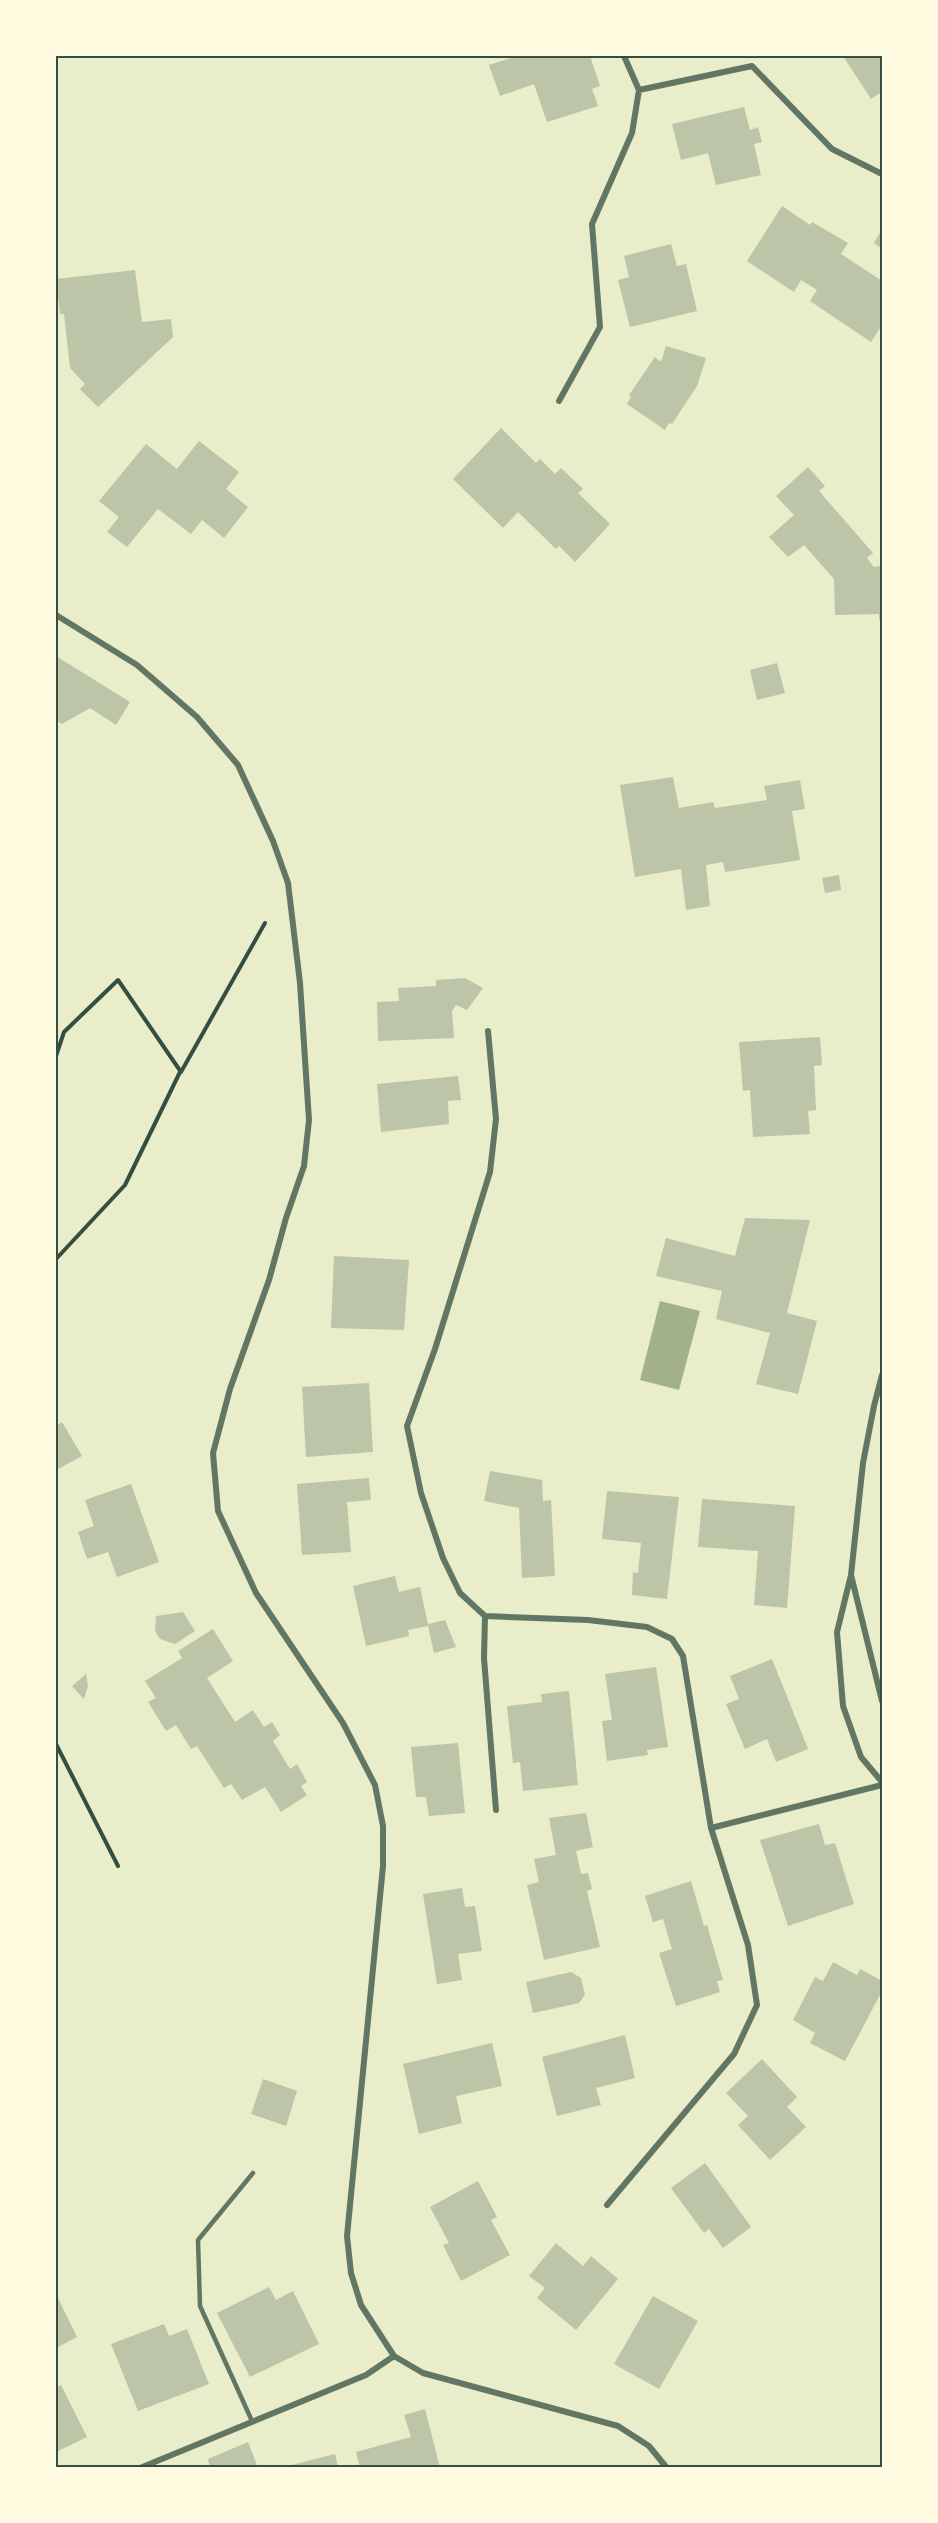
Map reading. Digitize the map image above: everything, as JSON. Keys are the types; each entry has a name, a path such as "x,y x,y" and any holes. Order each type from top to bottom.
{"street":[{"path":"559,401 600,327 592,224 632,133 639,90 624,56"},
{"path":"639,90 753,66 832,149 882,174"},
{"path":"56,615 137,665 197,717 238,765 273,841 288,883 300,983 309,1120 304,1166 286,1218 269,1280 230,1389 213,1453 218,1511 256,1593 343,1723 375,1785 383,1826 383,1866 347,2236 351,2273 362,2305 394,2356 423,2373 618,2426 649,2446 667,2468"},
{"path":"488,1030 496,1119 490,1172 435,1349 407,1426 421,1493 443,1558 460,1593 485,1616 588,1620 647,1627 672,1639 683,1656 689,1681 701,1774 711,1828 748,1945 757,2005 734,2054 607,2205"},
{"path":"711,1828 882,1780 861,1757 843,1706 837,1632 851,1575 863,1463 882,1375"},
{"path":"851,1575 882,1701"},
{"path":"485,1616 484,1658 496,1810"},
{"path":"140,2468 366,2375 394,2356"}],"lane":[{"path":"252,2421 200,2306 198,2240 253,2173"}],"path":[{"path":"56,1259 125,1185 180,1072 288,883"},
{"path":"56,1056 64,1032 118,980 180,1072"},
{"path":"56,1744 118,1866"}],"shaded area":[{"path":"660,1301 700,1311 679,1390 640,1380"}],"building":[{"path":"517,56 590,56 600,86 592,89 598,106 547,122 534,84 500,96 489,65"},
{"path":"843,56 882,56 882,92 871,99"},
{"path":"744,107 750,130 758,127 762,142 754,144 761,175 716,185 708,153 681,160 672,124"},
{"path":"782,206 810,225 812,222 848,243 841,254 882,281 882,325 871,342 810,301 817,290 801,280 794,292 747,261"},
{"path":"882,229 882,249 874,243"},
{"path":"671,244 677,266 686,264 697,311 630,327 618,280 629,277 624,256"},
{"path":"135,270 142,322 171,319 173,337 98,407 80,389 85,384 70,368 64,314 60,314 56,279"},
{"path":"666,346 706,358 697,386 672,424 669,423 665,430 627,404 631,397 629,395 655,357 661,362"},
{"path":"501,428 536,463 540,459 555,474 561,468 583,489 578,493 610,524 575,562 559,546 556,549 518,512 503,528 453,479"},
{"path":"199,441 239,472 226,489 248,507 224,538 202,520 191,534 158,509 127,547 107,532 119,517 99,501 146,444 177,469"},
{"path":"808,467 825,486 819,491 873,553 867,558 874,567 880,566 882,620 879,620 879,614 835,615 834,579 804,545 788,557 769,537 794,515 776,496"},
{"path":"56,656 130,702 116,725 90,708 62,724 56,720"},
{"path":"777,663 785,693 757,700 750,670"},
{"path":"673,777 679,808 713,802 715,808 767,800 764,786 800,780 805,809 792,811 800,860 725,872 723,862 706,865 710,906 686,910 681,869 635,877 620,785"},
{"path":"839,875 841,890 825,893 822,878"},
{"path":"465,978 483,988 467,1010 456,1005 452,1011 454,1038 378,1041 377,1002 399,1001 398,988 436,986 436,980"},
{"path":"820,1037 822,1065 814,1066 816,1110 808,1111 810,1134 753,1137 750,1090 743,1091 739,1042"},
{"path":"458,1076 461,1100 448,1101 449,1124 381,1132 377,1084"},
{"path":"745,1218 810,1220 787,1313 817,1321 798,1394 756,1384 770,1333 716,1319 722,1291 656,1276 666,1238 735,1256"},
{"path":"334,1256 409,1260 404,1330 331,1328"},
{"path":"369,1383 373,1452 306,1457 302,1387"},
{"path":"62,1422 82,1456 56,1470 56,1426"},
{"path":"490,1471 542,1480 543,1501 551,1500 555,1576 522,1578 519,1508 484,1501"},
{"path":"369,1478 371,1500 347,1502 351,1552 302,1555 297,1484"},
{"path":"131,1484 159,1562 117,1577 108,1552 87,1559 78,1532 94,1526 85,1500"},
{"path":"607,1491 679,1497 667,1599 632,1595 633,1572 638,1573 641,1543 602,1539"},
{"path":"702,1499 795,1506 787,1608 754,1605 758,1551 698,1547"},
{"path":"395,1576 399,1592 420,1587 428,1624 445,1620 456,1647 434,1653 428,1626 408,1630 409,1636 366,1646 353,1586"},
{"path":"183,1612 195,1631 175,1644 160,1639 155,1631 156,1616"},
{"path":"213,1629 233,1661 207,1678 235,1722 253,1710 264,1727 272,1722 280,1735 273,1741 290,1769 297,1764 307,1782 301,1786 307,1795 281,1812 265,1787 242,1800 231,1784 224,1788 197,1746 191,1749 176,1725 166,1731 148,1702 156,1698 145,1681 182,1658 178,1651"},
{"path":"772,1659 808,1749 776,1762 767,1739 745,1749 726,1704 739,1699 730,1676"},
{"path":"656,1667 668,1747 647,1750 648,1755 607,1761 602,1721 612,1720 605,1674"},
{"path":"86,1674 88,1686 84,1699 72,1686"},
{"path":"569,1691 578,1785 523,1791 520,1762 513,1763 507,1706 542,1702 541,1694"},
{"path":"458,1743 465,1813 429,1816 426,1797 416,1797 411,1747"},
{"path":"586,1813 593,1847 576,1851 581,1874 588,1873 592,1889 587,1891 600,1947 544,1960 527,1885 539,1882 534,1859 556,1855 549,1818"},
{"path":"819,1824 825,1845 835,1843 854,1904 788,1926 760,1840"},
{"path":"691,1881 723,1980 717,1981 720,1992 676,2006 659,1953 672,1949 663,1919 653,1922 645,1896"},
{"path":"462,1888 465,1907 475,1906 482,1951 458,1954 462,1980 437,1984 423,1894"},
{"path":"833,1962 857,1975 860,1969 882,1981 882,1991 845,2061 810,2043 815,2033 793,2020 815,1977 823,1981"},
{"path":"571,1972 581,1978 585,1995 579,2003 533,2013 526,1982"},
{"path":"625,2035 635,2078 596,2088 601,2105 557,2116 542,2057"},
{"path":"492,2043 502,2086 456,2096 462,2123 419,2134 403,2064"},
{"path":"762,2059 797,2097 787,2107 806,2127 770,2160 738,2125 748,2116 726,2093"},
{"path":"263,2079 297,2091 286,2126 251,2114"},
{"path":"705,2163 751,2227 723,2248 709,2229 704,2233 671,2188"},
{"path":"478,2181 497,2217 491,2220 510,2255 461,2281 443,2245 449,2243 430,2207"},
{"path":"556,2243 583,2266 591,2256 618,2279 576,2330 537,2298 545,2288 529,2276"},
{"path":"269,2287 276,2300 293,2291 319,2344 250,2377 217,2313"},
{"path":"56,2294 77,2337 56,2348"},
{"path":"653,2296 698,2321 659,2389 614,2364"},
{"path":"164,2324 169,2336 187,2329 209,2384 138,2411 111,2344"},
{"path":"61,2385 87,2437 56,2452 56,2388"},
{"path":"425,2409 440,2468 360,2468 356,2452 411,2437 404,2415"},
{"path":"248,2442 258,2468 210,2468 208,2459"},
{"path":"335,2454 338,2468 284,2468 284,2467"}]}
